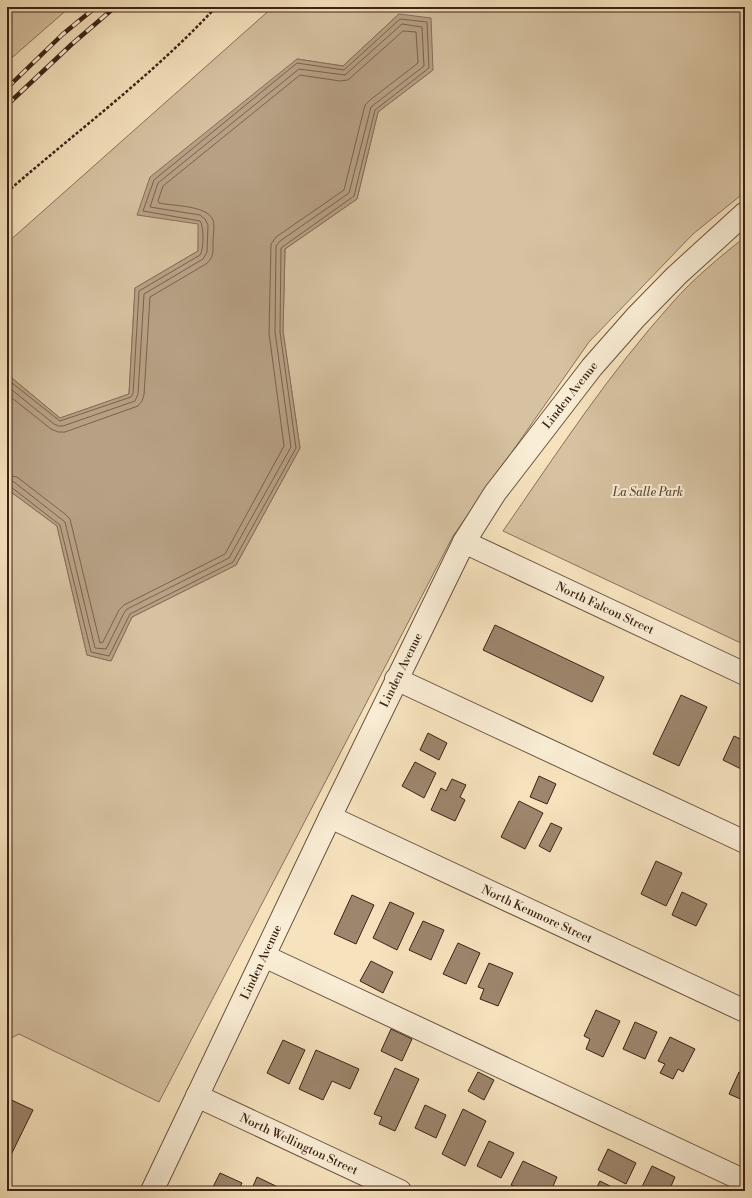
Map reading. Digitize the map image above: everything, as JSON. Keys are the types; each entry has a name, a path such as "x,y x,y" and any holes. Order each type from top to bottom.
{"street":[{"name":"Linden Avenue","path":"152,1191 330,817 464,542 496,493 592,367 636,317 676,276 745,212"},
{"name":"North Falcon Street","path":"464,542 745,674"},
{"path":"396,680 745,842"},
{"name":"North Kenmore Street","path":"330,817 745,1011"},
{"path":"264,956 745,1181"},
{"name":"North Wellington Street","path":"197,1096 400,1191"}],"path":[{"path":"7,192 133,85 196,28 216,7"}],"green space":[{"path":"7,7 70,7 7,62"},
{"path":"273,7 745,7 745,192 693,234 589,342 453,536 159,1102 19,1034 7,1040 7,489 57,526 87,655 111,661 132,617 236,565 300,448 283,331 285,249 357,199 378,112 433,70 399,14 343,66 297,59 199,224 198,251 135,288 129,394 60,418 7,374 7,243"},
{"name":"La Salle Park","path":"745,237 745,645 503,531 605,385 650,329 698,276"}],"water":[{"path":"399,14 431,18 433,70 378,112 357,199 285,249 283,331 300,448 236,565 132,617 111,661 87,655 57,526 7,489 7,374 60,418 129,394 135,288 198,251 198,224 137,215 150,177 297,59 343,66"}],"building":[{"path":"495,625 604,677 592,702 483,650"},
{"path":"681,695 707,707 679,766 653,754"},
{"path":"428,733 447,743 439,760 420,750"},
{"path":"734,736 745,741 745,771 723,760"},
{"path":"415,762 436,773 424,798 402,786"},
{"path":"539,776 556,784 547,804 530,797"},
{"path":"452,779 466,785 460,797 465,800 455,821 431,810 441,788 446,791"},
{"path":"519,801 543,813 525,849 501,837"},
{"path":"551,823 562,828 550,852 539,846"},
{"path":"656,861 682,873 666,906 641,894"},
{"path":"682,892 707,904 696,926 672,915"},
{"path":"352,895 374,905 356,944 334,934"},
{"path":"390,902 414,913 397,950 373,938"},
{"path":"423,921 444,930 431,960 409,950"},
{"path":"458,943 480,953 466,984 443,974"},
{"path":"371,961 393,972 383,993 360,981"},
{"path":"489,963 513,973 498,1006 480,999 484,989 478,987"},
{"path":"596,1010 620,1021 603,1057 586,1049 590,1039 584,1036"},
{"path":"635,1022 657,1032 645,1059 623,1049"},
{"path":"391,1029 412,1039 402,1061 381,1051"},
{"path":"670,1037 695,1049 683,1072 678,1069 673,1079 660,1073 665,1064 658,1061"},
{"path":"283,1040 305,1050 289,1084 267,1073"},
{"path":"316,1050 359,1069 350,1089 332,1081 323,1100 299,1089"},
{"path":"395,1068 419,1079 395,1131 379,1124 382,1117 374,1114"},
{"path":"478,1072 494,1080 484,1100 468,1091"},
{"path":"739,1072 745,1074 745,1101 729,1094"},
{"path":"7,1098 33,1110 7,1163"},
{"path":"425,1105 446,1115 436,1138 415,1128"},
{"path":"463,1109 486,1121 465,1166 442,1154"},
{"path":"489,1141 514,1153 501,1178 477,1166"},
{"path":"608,1149 636,1163 626,1184 598,1170"},
{"path":"523,1161 557,1177 551,1191 525,1191 511,1185"},
{"path":"652,1166 675,1177 669,1191 640,1191"},
{"path":"220,1173 242,1183 238,1191 211,1191"},
{"path":"257,1177 282,1189 281,1191 251,1191"},
{"path":"600,1181 620,1191 595,1191"}],"railway":[{"path":"7,88 63,34 96,7"},
{"path":"7,105 72,44 115,7"}]}
